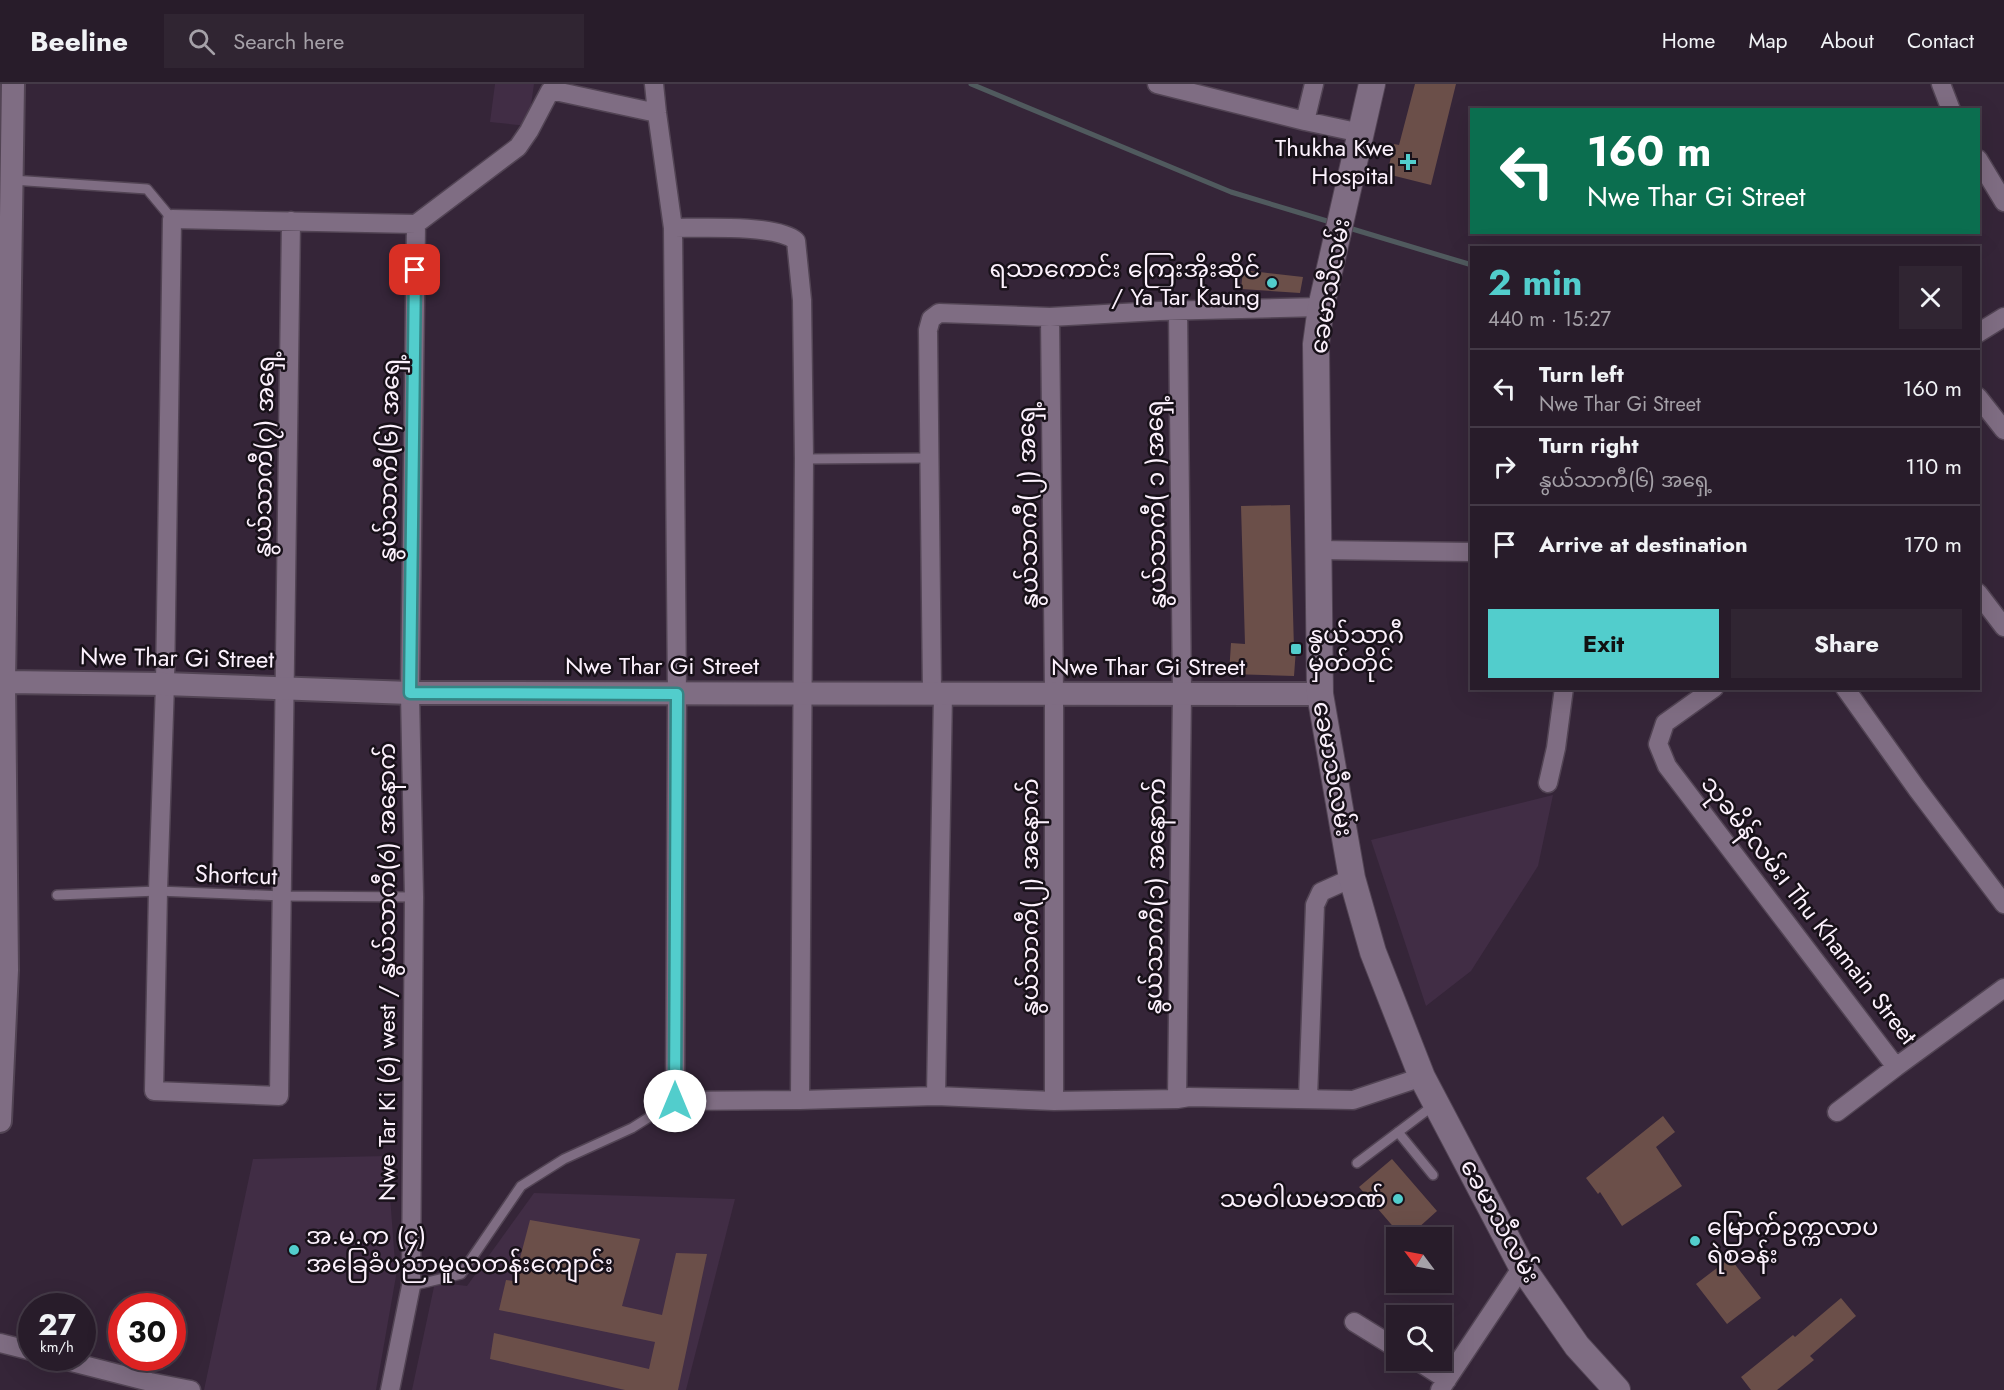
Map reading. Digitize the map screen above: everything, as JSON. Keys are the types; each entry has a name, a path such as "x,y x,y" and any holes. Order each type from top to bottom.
{"main road":[{"name":"ခေမာသီလမ်း","path":"1372,84 1321,307 1316,344 1320,694 1352,878 1373,952 1422,1077 1522,1267 1577,1346 1617,1390"}],"street":[{"path":"0,1121 7,969 2,682 5,179 13,84"},
{"path":"654,84 673,228 677,694 675,1101 936,1096 1054,1101 1189,1097 1344,1099 1422,1077"},
{"path":"1158,84 1361,133"},
{"path":"1305,121 1314,84"},
{"path":"1941,84 1950,108"},
{"path":"158,891 165,684 172,219 416,224 518,147 529,131 549,91 657,113"},
{"path":"1980,162 2004,202"},
{"name":"နွယ်သာကီ(၇) အရှေ့","path":"158,891 154,1091 279,1096 291,221"},
{"name":"နွယ်သာကီ(၆) အရှေ့","path":"410,693 416,224"},
{"path":"673,228 728,228 786,234 796,241 802,300 804,459 800,1100"},
{"path":"936,1096 938,693 928,458 928,330 931,319 939,313 1050,317 1321,307"},
{"name":"နွယ်သာကီ( ၁ )အရှေ့","path":"1178,311 1182,694"},
{"name":"နွယ်သာကီ(၂) အရှေ့","path":"1050,317 1054,693"},
{"path":"1980,332 2004,317"},
{"path":"1980,400 2004,430"},
{"path":"1318,550 1470,552"},
{"path":"1980,596 2004,627"},
{"name":"Nwe Thar Gi Street","path":"2,682 165,684 410,693 1320,694"},
{"path":"1548,783 1556,748 1564,690"},
{"name":"သုခမိန်လမ်း၊ Thu Khamain Street","path":"1711,690 1665,723 1658,744 1666,766 1896,1067 2004,988"},
{"path":"1846,690 1917,789 2004,904"},
{"name":"Nwe Tar Ki (6) west / နွယ်သာကီ(6) အနောက်","path":"390,1390 411,1286 414,897 410,693"},
{"name":"နွယ်သာကီ(၂) အနောက်","path":"1054,693 1054,1101"},
{"name":"နွယ်သာကီ(၁) အနောက်","path":"1177,1099 1182,694"},
{"path":"1308,1098 1315,905 1321,892 1352,878"},
{"path":"1837,1112 1896,1067"},
{"path":"1428,1371 1444,1385 1522,1267"},
{"path":"1354,1322 1386,1342"},
{"path":"0,1343 18,1348"},
{"path":"96,1370 149,1386 192,1390"}],"lane":[{"path":"5,179 147,189 172,219"},
{"path":"804,459 928,458"},
{"name":"Shortcut","path":"57,895 158,891 282,896 414,897"},
{"path":"411,1286 461,1274 521,1186 564,1159 632,1128 675,1101"},
{"path":"1357,1164 1436,1103"},
{"path":"1398,1132 1434,1175"}],"shaded area":[{"path":"495,84 534,84 528,126 490,122"},
{"path":"1553,795 1538,866 1471,971 1426,1006 1371,840"},
{"path":"387,1156 396,1276 376,1390 204,1390 253,1159"},
{"path":"534,1193 735,1199 686,1390 412,1390 435,1282 467,1286"}],"building":[{"path":"1415,84 1456,84 1431,185 1387,174 1394,144 1399,145"},
{"name":"ရသာကောင်း ကြေးအိုးဆိုင် / Ya Tar Kaung","path":"1243,270 1303,277 1300,293 1241,289"},
{"path":"1290,505 1294,649 1296,649 1294,676 1229,674 1231,643 1245,644 1241,506"},
{"path":"1663,1116 1675,1132 1656,1147 1682,1186 1622,1226 1600,1192 1598,1194 1586,1178"},
{"name":"သမဝါယမဘဏ်","path":"1392,1159 1437,1211 1419,1227 1394,1227 1359,1187"},
{"path":"530,1220 640,1239 622,1306 662,1315 676,1253 707,1254 678,1390 625,1390 490,1359 494,1333 649,1369 655,1342 499,1310 506,1280 514,1281"},
{"path":"1730,1258 1761,1298 1727,1324 1696,1284"},
{"path":"1841,1298 1856,1316 1810,1356 1814,1360 1777,1390 1751,1390 1741,1377 1793,1335 1795,1337"}],"waterway":[{"path":"971,84 1231,192 1327,221"},
{"path":"1349,228 1470,264"}],"place":[{"name":"Thukha Kwe Hospital","path":"1408,162"},
{"name":"ရသာကောင်း ကြေးအိုးဆိုင် / Ya Tar Kaung","path":"1272,283"},
{"name":"နွယ်သာဂီ မှတ်တိုင်","path":"1296,649"},
{"name":"သမဝါယမဘဏ်","path":"1398,1199"},
{"name":"မြောက်ဥက္ကလာပ ရဲစခန်း","path":"1695,1241"},
{"name":"အ.မ.က (၄) အခြေခံပညာမူလတန်းကျောင်း","path":"294,1250"}],"route":[{"path":"415,270 410,693 677,694 675,1101"}]}
